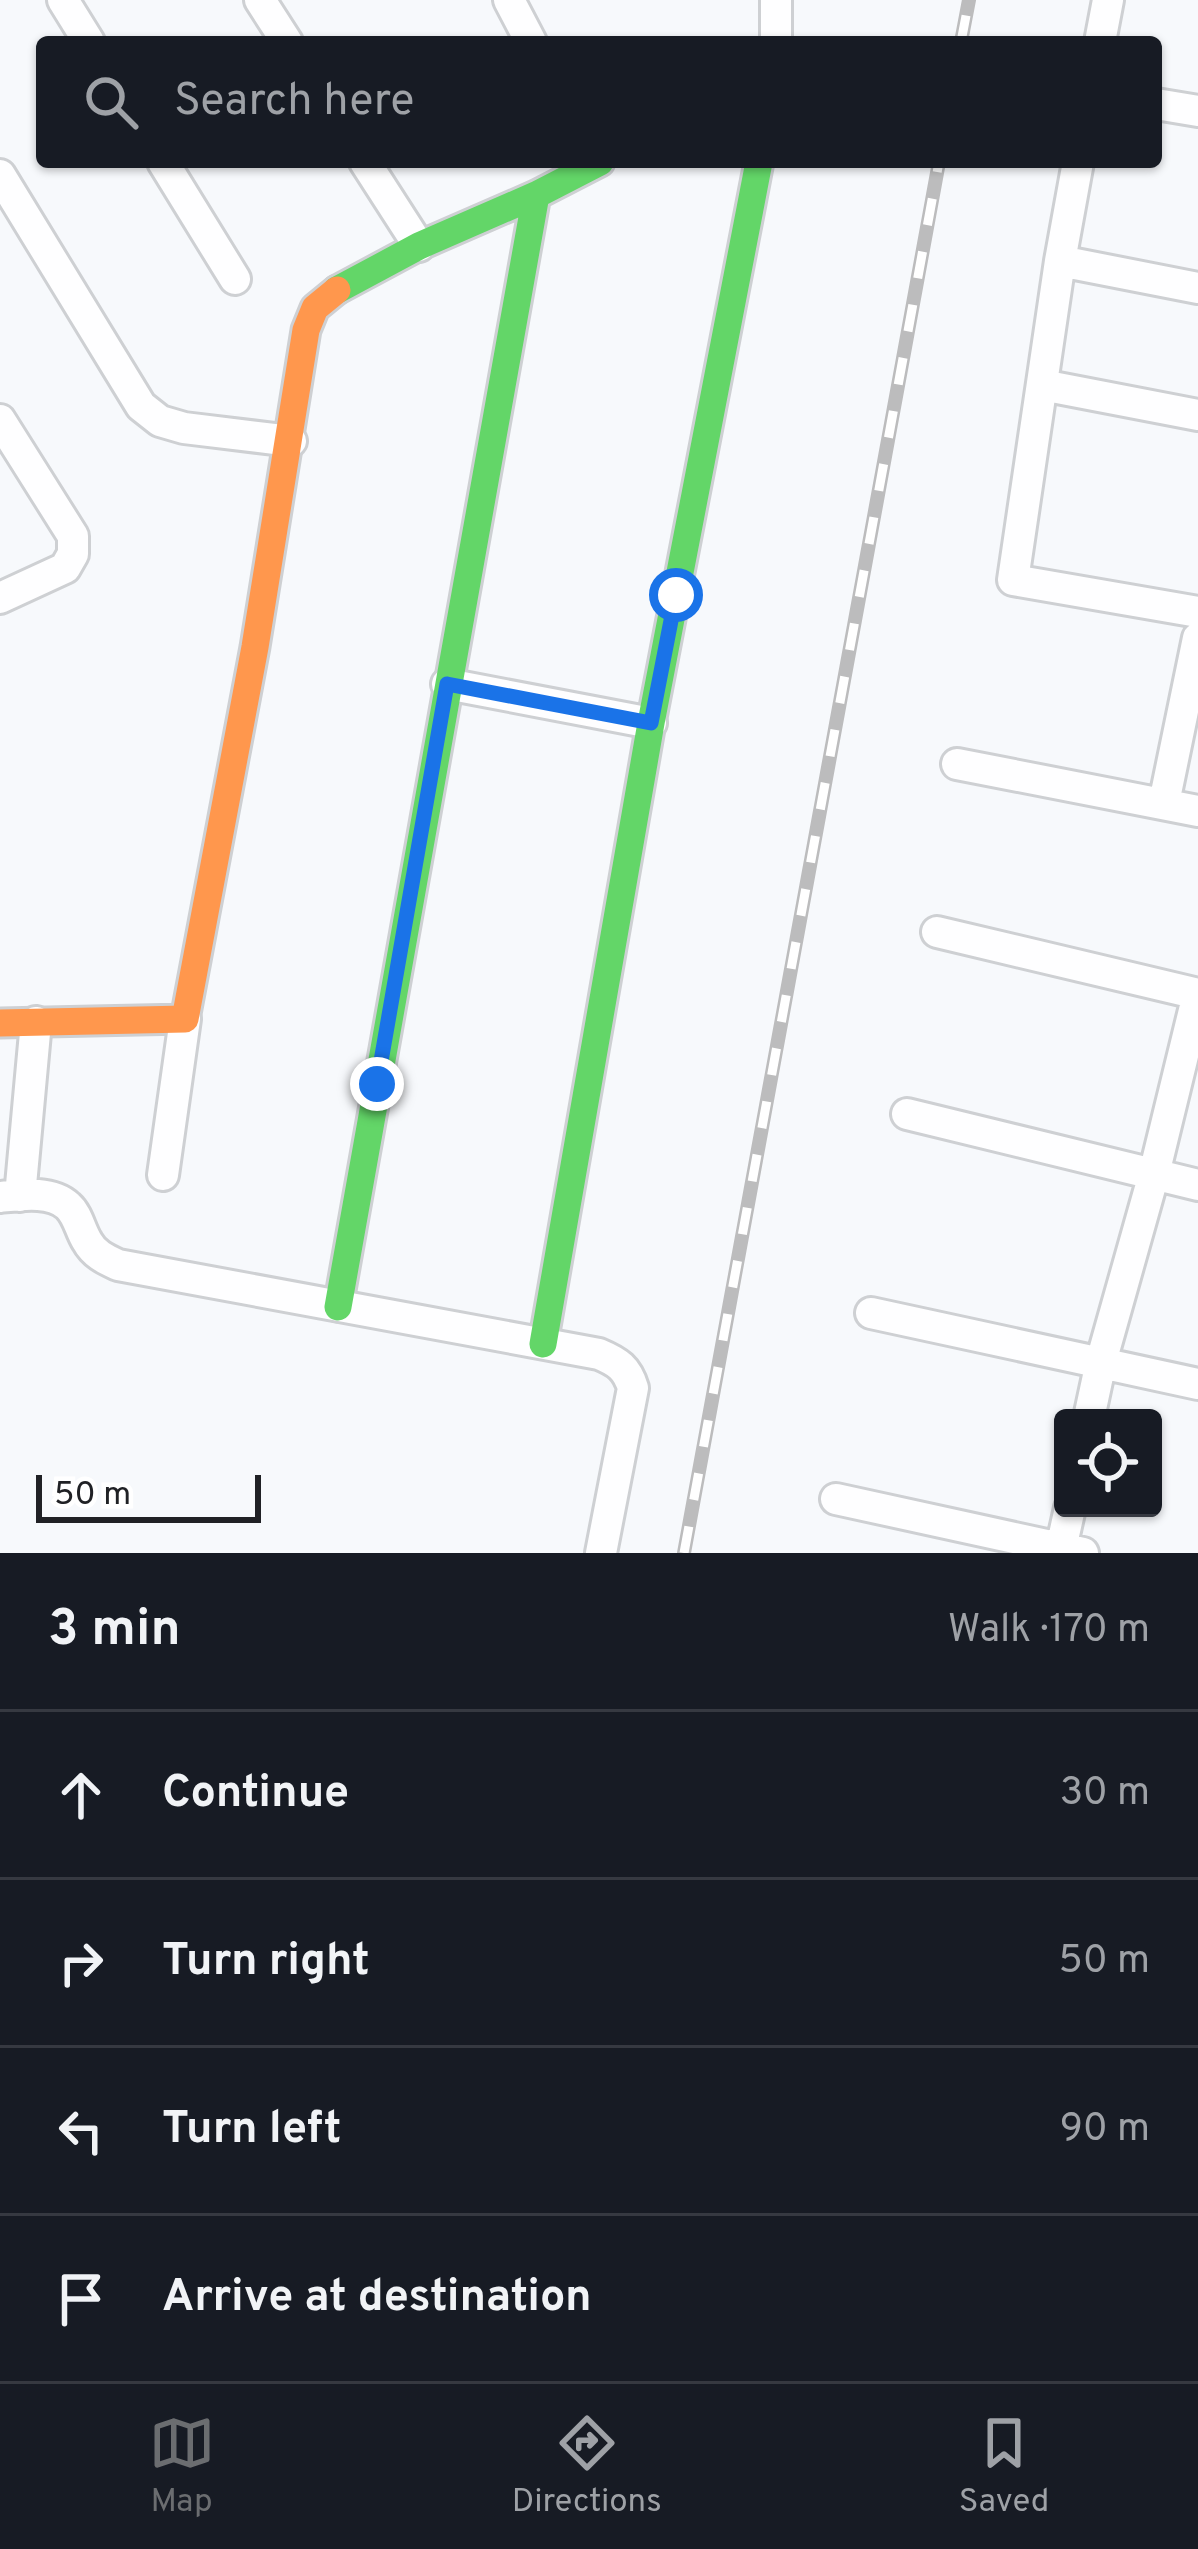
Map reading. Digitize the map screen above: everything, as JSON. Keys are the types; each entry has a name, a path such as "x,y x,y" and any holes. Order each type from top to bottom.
{"street":[{"path":"63,0 84,36"},
{"path":"260,0 283,36"},
{"path":"508,0 528,36"},
{"path":"776,0 776,36"},
{"path":"1101,36 1108,0"},
{"path":"1162,105 1198,111"},
{"path":"167,168 235,279"},
{"path":"369,168 419,246"},
{"path":"542,1344 651,723 758,168"},
{"path":"1077,168 1013,580 1198,612"},
{"path":"163,1175 185,1019 256,647 306,330 315,308 331,293 419,246 536,195 567,170"},
{"path":"0,175 141,406 160,422 184,428 290,441"},
{"path":"338,1307 536,195"},
{"path":"1060,262 1198,288"},
{"path":"1042,385 1198,415"},
{"path":"0,420 73,536 73,554 65,568 0,598"},
{"path":"1164,803 1198,638"},
{"path":"447,684 651,723"},
{"path":"957,764 1198,811"},
{"path":"937,932 1198,994 1091,1409"},
{"path":"0,1023 185,1019"},
{"path":"36,1022 10,1196 58,1199 68,1206 98,1255 118,1265 599,1354 628,1371 633,1388 601,1553"},
{"path":"907,1114 1198,1185"},
{"path":"871,1313 1198,1384"},
{"path":"836,1499 1068,1551 1070,1517"}],"railway":[{"path":"962,36 969,0"},
{"path":"684,1553 938,168"}],"traffic: fast":[{"path":"337,290 419,246 588,168"},
{"path":"543,1344 651,723 758,168"},
{"path":"338,1307 536,195"}],"traffic: slow":[{"path":"0,1023 185,1019 255,647 306,330 315,308 337,290"}],"route":[{"path":"377,1084 447,684 651,723 676,595"}]}
